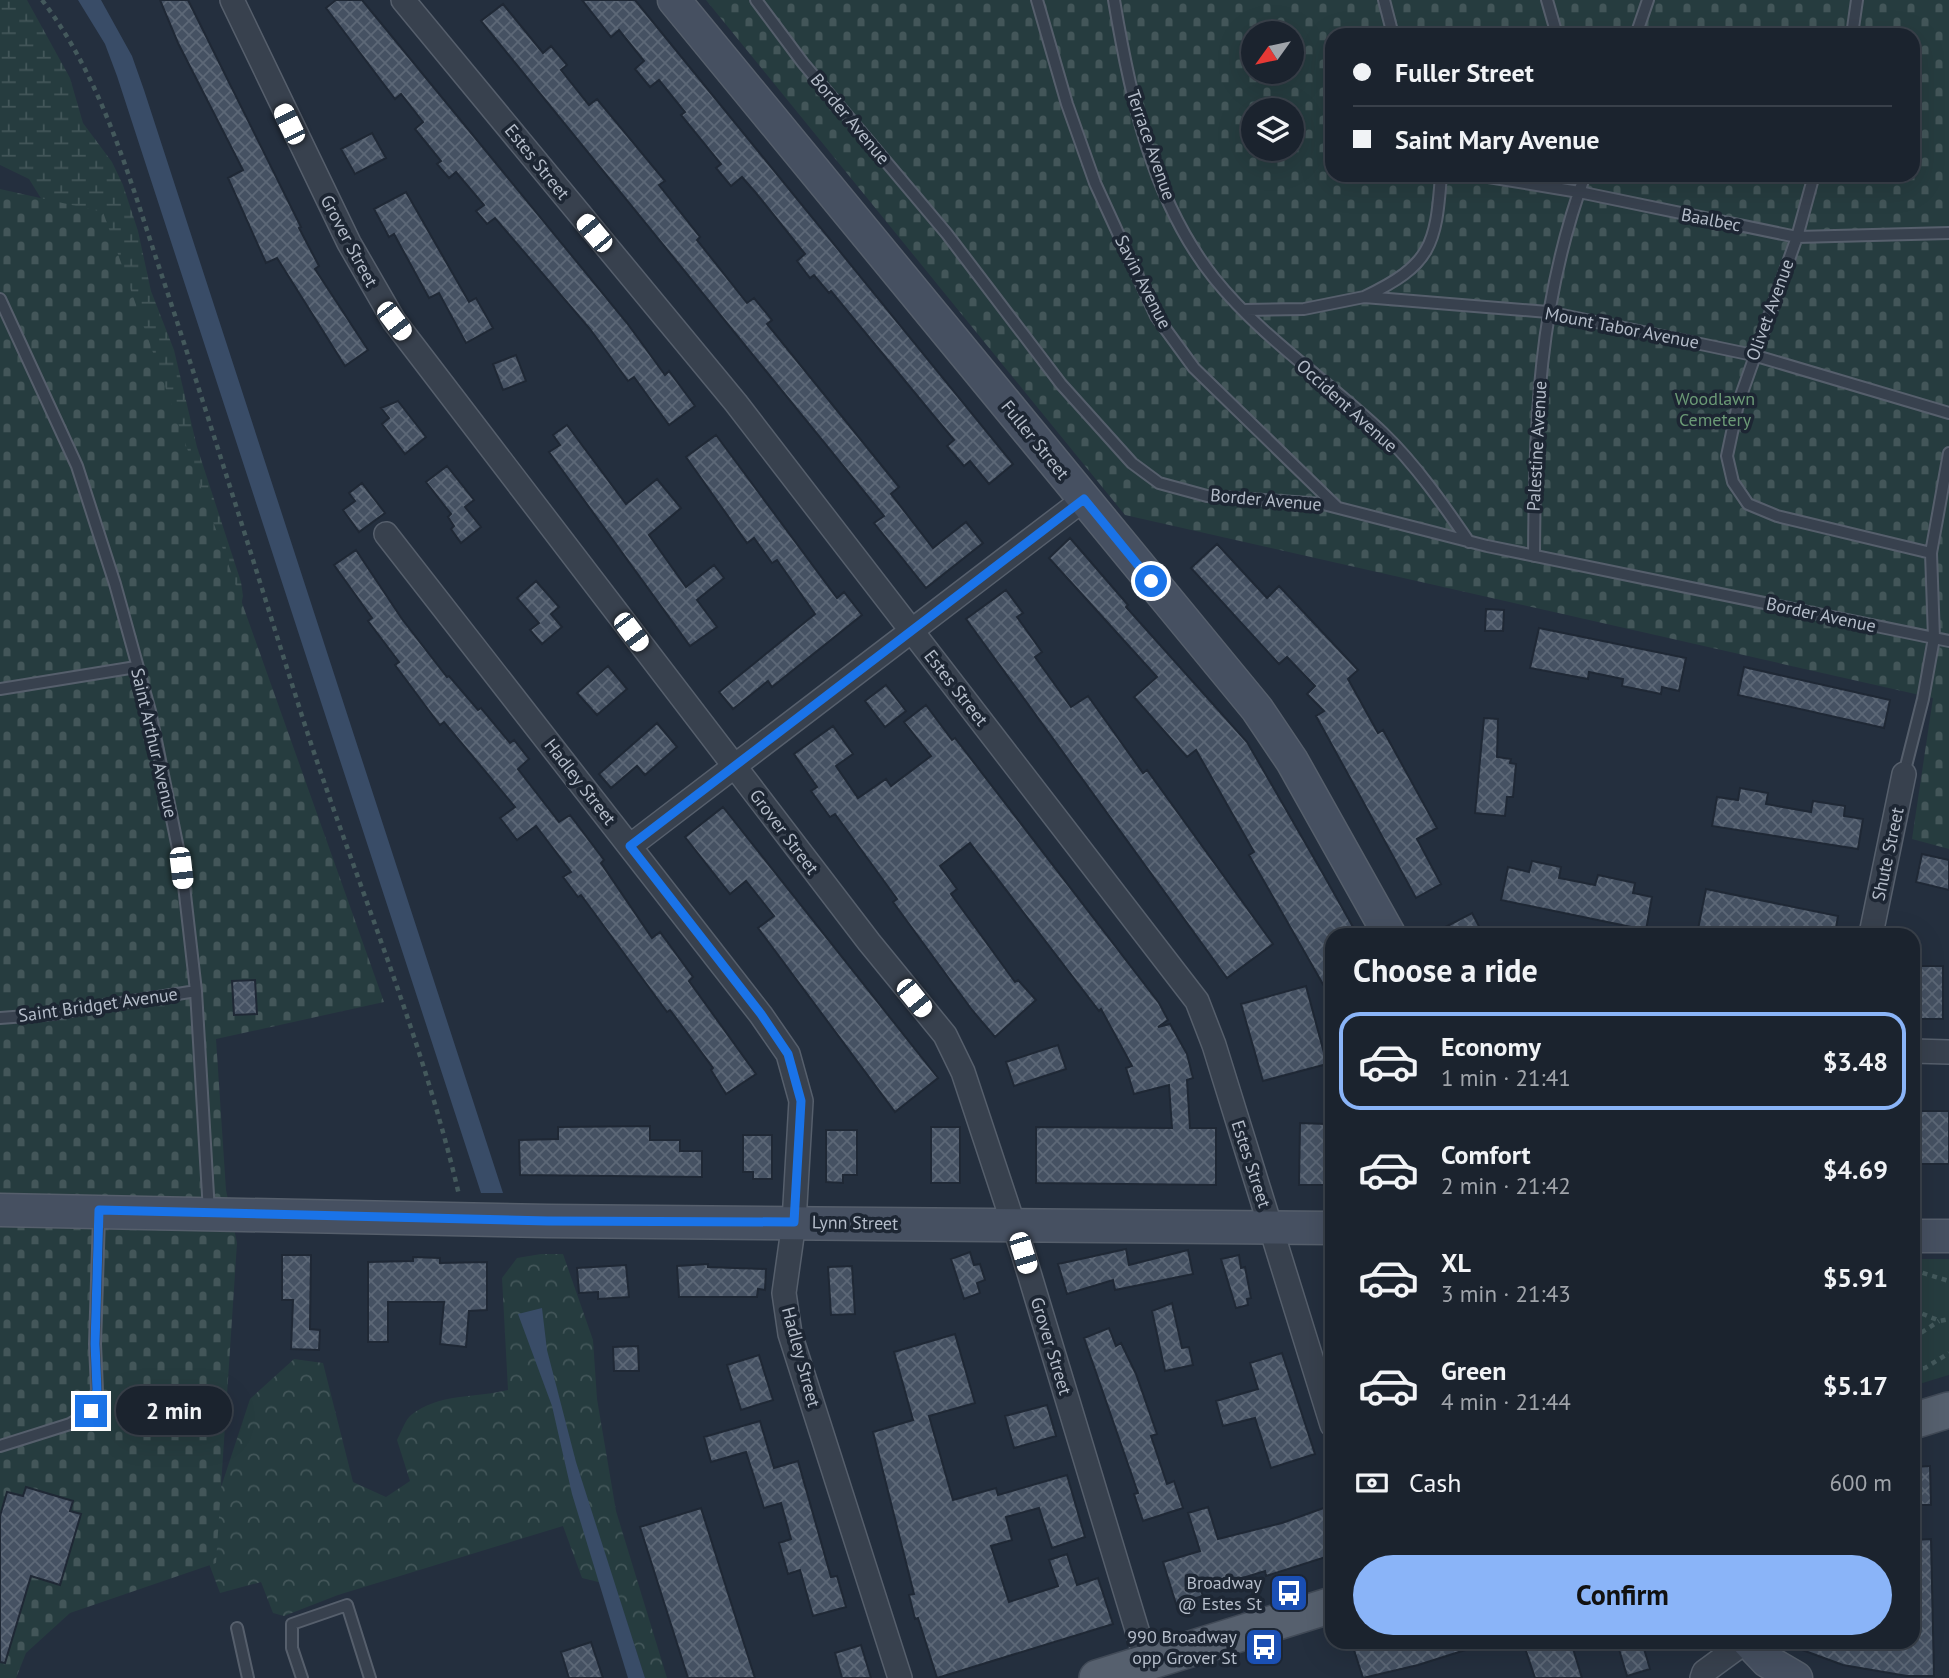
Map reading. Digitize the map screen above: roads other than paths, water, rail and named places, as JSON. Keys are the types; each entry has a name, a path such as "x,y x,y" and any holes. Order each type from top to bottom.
{"main road":[{"name":"Fuller Street","path":"674,0 1274,733 1386,928"},
{"name":"Lynn Street","path":"0,1210 464,1219 1325,1227"},
{"path":"1920,1236 1949,1236"},
{"path":"1920,1419 1949,1410"},
{"path":"1097,1678 1325,1607"},
{"path":"1754,1649 1767,1661 1796,1678"}],"street":[{"name":"Grover Street","path":"232,0 349,243 394,321 869,943 945,1035 963,1072 1011,1224 1023,1253 1147,1663"},
{"name":"Estes Street","path":"403,0 736,403 1197,1001 1214,1045 1325,1401"},
{"path":"630,846 1084,499"},
{"name":"Hadley Street","path":"386,534 761,1014 788,1054 801,1101 794,1222 784,1293 790,1334 900,1678"},
{"name":"Shute Street","path":"1872,928 1904,774"},
{"path":"1920,1051 1949,1052"},
{"path":"1702,1678 1704,1672 1737,1649"}],"lane":[{"name":"Border Avenue","path":"755,0 803,63 947,234 1061,384 1132,463 1159,483 1207,496 1323,504 1469,542 1949,641"},
{"name":"Savin Avenue","path":"1037,0 1067,104 1095,183 1156,316 1194,368 1339,509"},
{"name":"Terrace Avenue","path":"1114,0 1136,112 1170,203 1214,278 1245,310"},
{"path":"1384,0 1392,28"},
{"path":"1547,0 1555,28"},
{"path":"1638,28 1648,0"},
{"path":"1853,28 1857,0"},
{"path":"1364,298 1404,276 1430,247 1438,217 1440,182"},
{"name":"Baalbec","path":"1518,182 1797,237 1949,233"},
{"path":"1578,192 1579,182"},
{"name":"Palestine Avenue","path":"1534,555 1535,416 1548,312 1557,262 1582,182"},
{"name":"Olivet Avenue","path":"1812,182 1797,237 1753,355 1738,404 1727,456 1733,482 1748,504 1777,516 1931,553"},
{"name":"Mount Tabor Avenue","path":"1245,310 1304,309 1364,298 1548,312 1753,355 1949,413"},
{"name":"Saint Arthur Avenue","path":"0,299 77,466 116,584 136,667 150,711 181,868 196,991 209,1212"},
{"name":"Occident Avenue","path":"1245,310 1282,348 1385,435 1440,500 1469,542"},
{"path":"1904,774 1924,694 1934,638 1931,553 1949,453"},
{"path":"0,689 136,667"},
{"name":"Saint Bridget Avenue","path":"0,1018 52,1014 196,991"},
{"path":"0,1446 70,1424 91,1411 97,1390 95,1344 99,1210"},
{"path":"302,1678 292,1648 292,1624 347,1605 370,1678"},
{"path":"237,1628 248,1678"}],"water":[{"path":"78,0 101,0 132,56 503,1193 481,1193 117,76 105,44"},
{"path":"542,1308 547,1350 576,1462 645,1678 628,1678 572,1494 552,1406 518,1314"}],"place":[{"name":"Broadway @ Estes St","path":"1289,1593"},
{"name":"990 Broadway opp Grover St","path":"1264,1647"}],"park label":[{"name":"Woodlawn Cemetery","path":"1715,409"}]}
